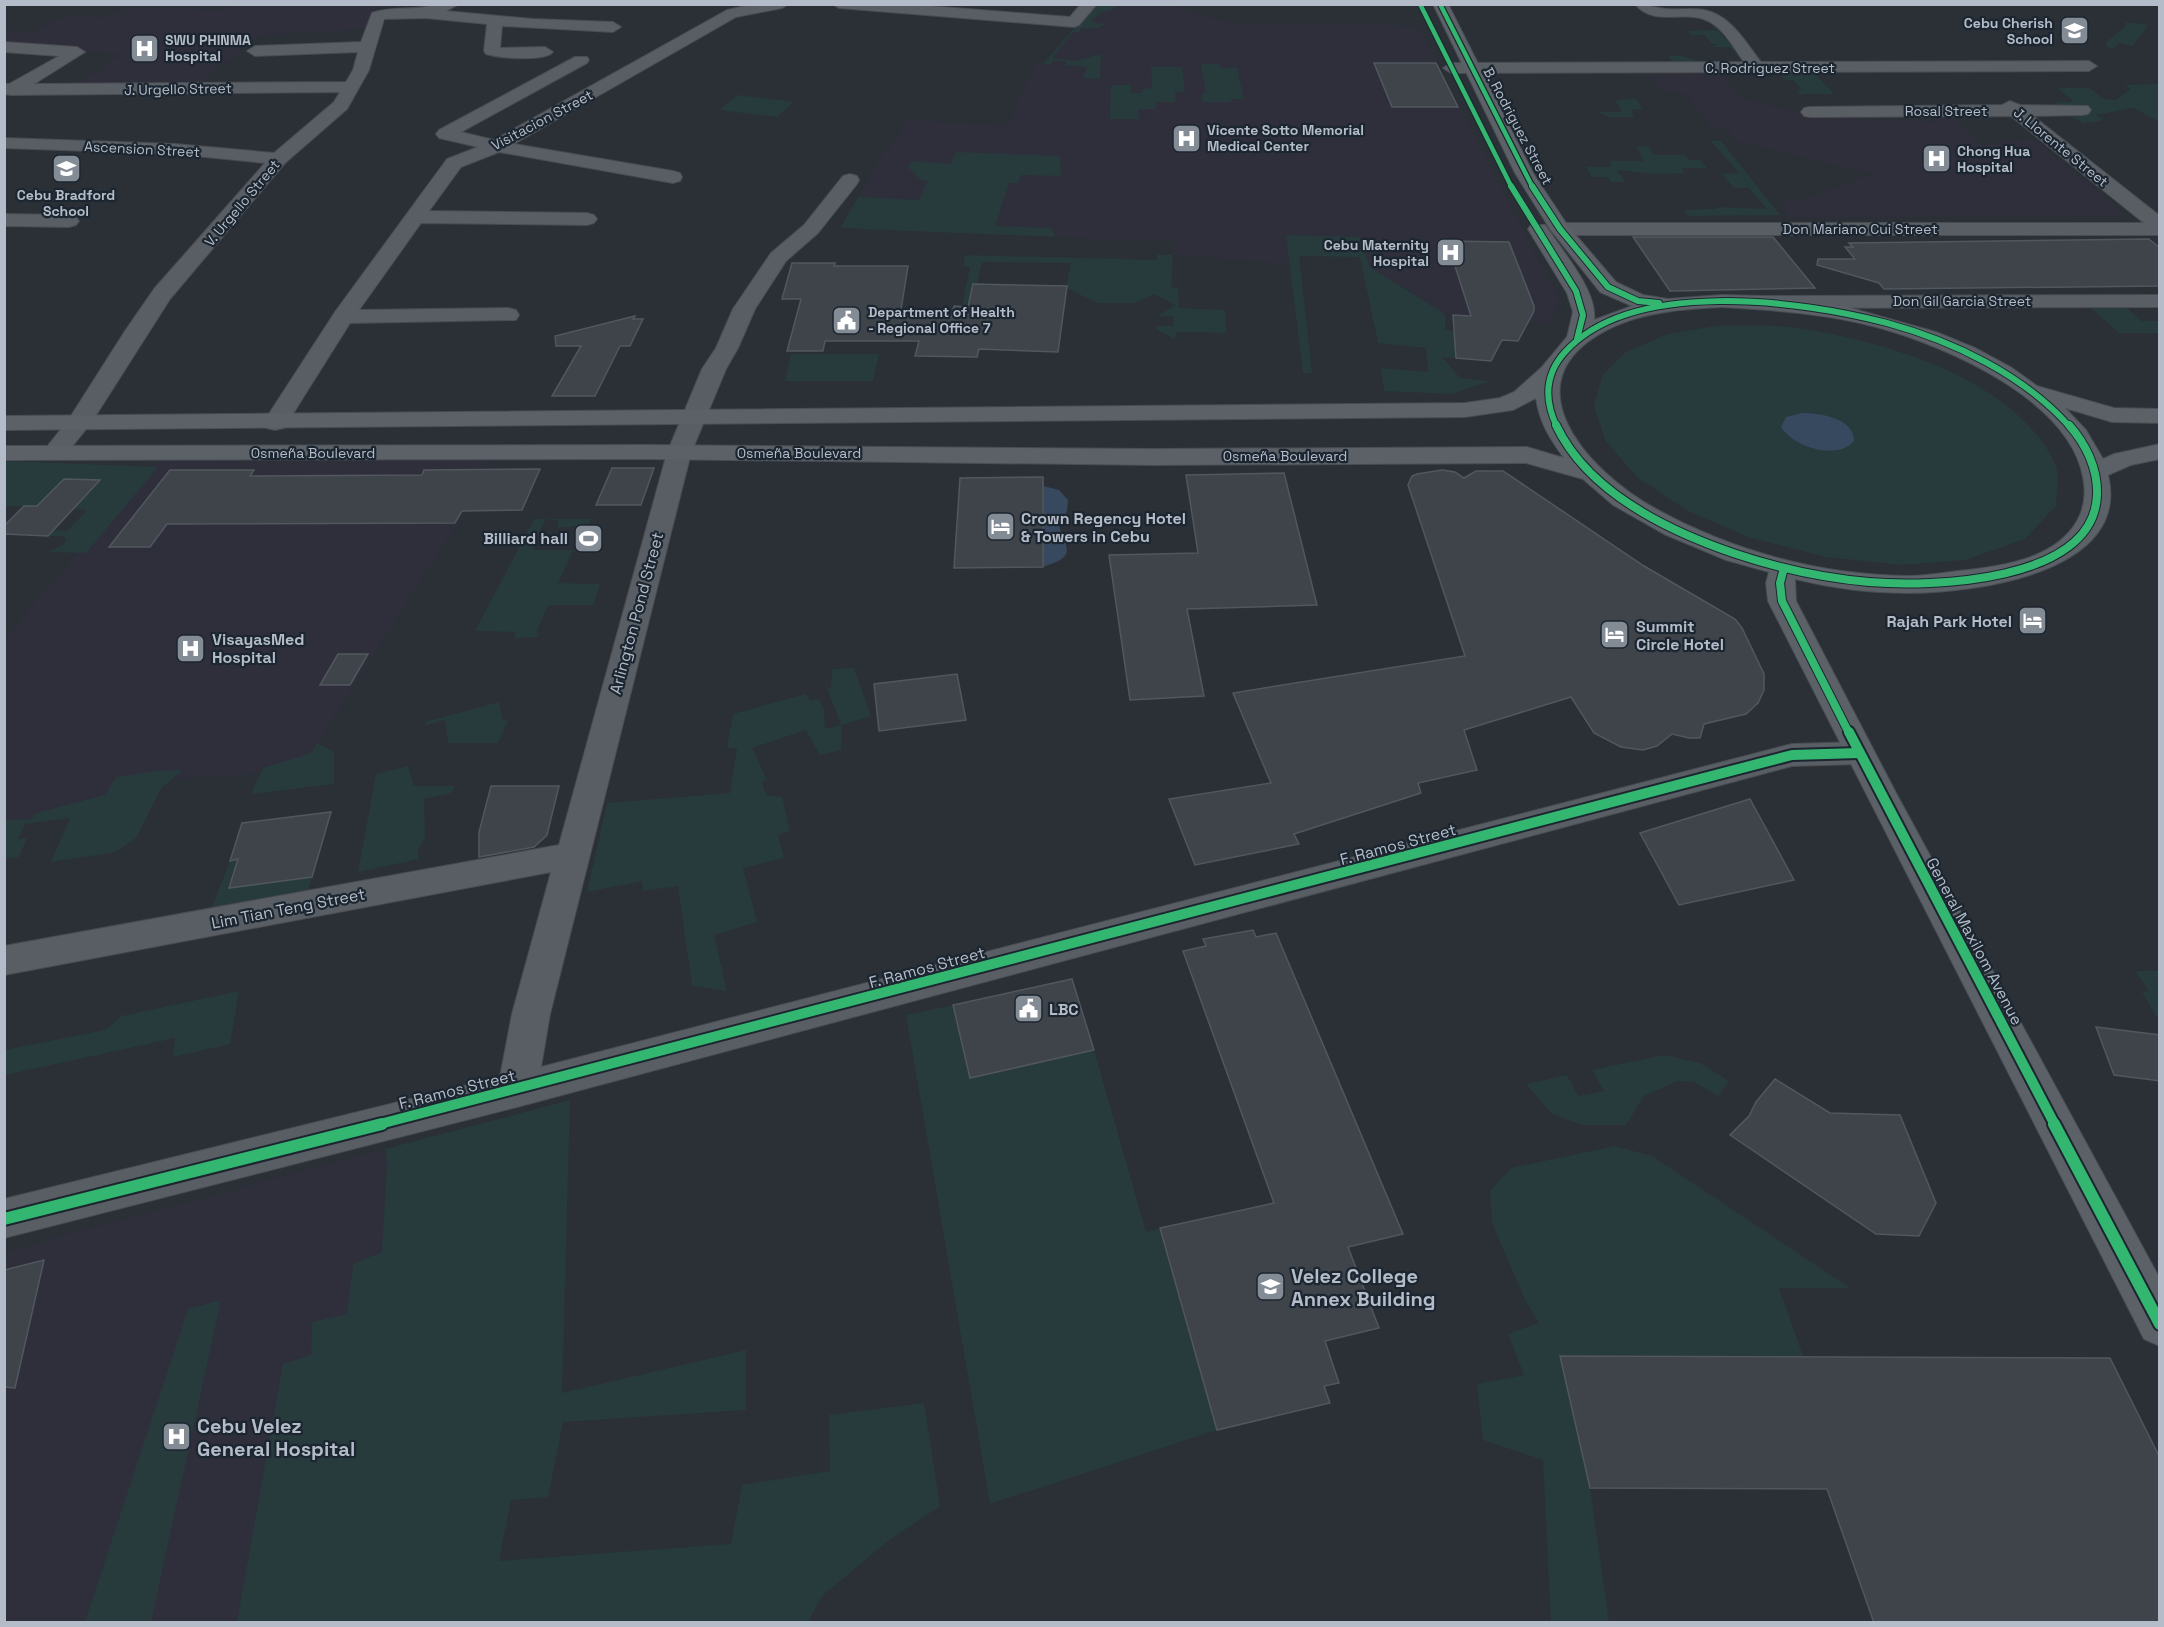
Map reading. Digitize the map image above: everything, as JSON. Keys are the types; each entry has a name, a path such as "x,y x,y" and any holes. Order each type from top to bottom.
{"main road":[{"name":"B. Rodriguez Street","path":"1420,4 1503,173 1576,291 1584,310 1584,321 1577,339"},
{"name":"B. Rodriguez Street","path":"1440,4 1524,173 1560,229 1608,287 1638,301 1670,305"},
{"path":"1503,173 1524,173"},
{"path":"1552,370 1547,397 1558,432 1569,450 1590,473 1632,505 1674,529 1727,551 1784,568 1844,579 1903,584 1988,578 2018,571 2059,553 2086,529 2099,501 2096,471 2082,441 2056,412 2022,385 1990,365 1916,333 1842,313 1766,302 1722,301 1670,305 1617,318 1577,339"},
{"name":"Osmeña Boulevard","path":"4,423 275,423 1465,410 1514,404 1531,393 1577,339"},
{"path":"2022,385 2112,415 2160,416"},
{"path":"2096,471 2123,459 2160,451"},
{"name":"Osmeña Boulevard","path":"4,453 975,454 1155,457 1527,455 1590,473"},
{"name":"General Maxilom Avenue","path":"1784,568 1780,583 1782,601 1859,753 2145,1271 2160,1324"}],"street":[{"name":"V. Urgello Street","path":"54,453 80,423 136,331 162,294 278,159 341,105 361,70 374,21 384,9 425,14 452,4"},
{"name":"Visitacion Street","path":"275,423 343,317 454,163 497,146 732,13 782,4"},
{"path":"839,4 1074,22 1090,4"},
{"path":"1642,4 1646,9 1658,12 1713,18 1757,68"},
{"path":"425,14 613,27"},
{"path":"495,20 492,51 499,53 545,52"},
{"path":"4,47 77,52 7,91"},
{"path":"255,51 367,47"},
{"path":"581,60 445,134 497,146 673,177"},
{"name":"C. Rodriguez Street","path":"1451,68 2089,66"},
{"path":"1962,67 1980,82"},
{"name":"J. Urgello Street","path":"7,91 352,87"},
{"name":"J. Llorente Street","path":"1998,96 2160,228"},
{"name":"Rosal Street","path":"1810,112 2082,110"},
{"name":"Ascension Street","path":"4,143 175,149 278,159"},
{"name":"Arlington Pond Street","path":"517,1090 531,1014 679,453 714,369 727,348 744,309 784,250 811,229 850,180"},
{"path":"416,217 587,219"},
{"path":"4,220 69,221"},
{"name":"Don Mariano Cui Street","path":"1560,229 2160,228"},
{"name":"Don Gil Garcia Street","path":"1766,302 2160,301"},
{"path":"343,317 508,315"},
{"name":"F. Ramos Street","path":"4,1219 517,1090 1792,755 1859,753"},
{"name":"Lim Tian Teng Street","path":"4,961 572,855"}],"shaded area":[{"name":"SWU PHINMA Hospital","path":"229,4 376,5 367,29 260,35 195,87 73,87 123,54 5,45 4,31 31,33 66,16 104,18 123,8 221,10"},
{"name":"Vicente Sotto Memorial Medical Center","path":"1098,5 1176,5 1205,16 1236,23 1418,26 1558,297 1549,324 1529,320 1445,314 1370,267 1359,237 1286,235 1290,264 1173,255 1173,242 840,228 885,150 889,150 907,120 1007,126 1035,64 1043,64"},
{"path":"1098,5 1118,5 1112,10 1099,13 1091,22 1105,24 1099,28 1080,28 1080,32 1073,32 1052,58 1075,61 1101,54 1100,79 1083,78 1087,67 1065,65 1067,61 1043,64 1077,25"},
{"path":"2125,22 2148,25 2133,46 2119,43 2113,49 2108,48 2105,43 2126,26"},
{"path":"1717,30 1749,64 1675,64 1668,56 1683,56 1697,61 1742,61 1730,47 1714,47 1717,45 1711,43 1705,35 1692,35 1688,31"},
{"path":"1201,64 1220,64 1220,68 1237,68 1244,99 1231,99 1231,102 1203,102 1201,93 1206,93"},
{"path":"1151,67 1182,67 1185,92 1175,92 1176,102 1156,102 1156,109 1138,109 1139,119 1110,119 1111,85 1131,85 1131,93 1142,93 1142,89 1152,88"},
{"path":"1778,72 1813,72 1834,94 1800,94 1797,90 1802,89 1793,80 1785,80"},
{"name":"Chong Hua Hospital","path":"1648,74 1721,74 1743,99 1828,120 1830,117 1935,122 1931,117 1952,117 1983,145 2032,138 2128,216 1790,218 1778,200 1799,201 1873,174 1737,141 1729,129 1710,127 1685,92 1661,91"},
{"path":"2159,84 2159,121 2133,108 2096,115 2104,120 2083,124 2055,102 2074,102 2058,88 2089,88 2104,99 2116,100 2131,89 2124,85"},
{"path":"737,95 794,102 777,117 719,110"},
{"path":"1637,99 1642,109 1631,109 1634,117 1608,117 1597,112 1622,112 1615,101"},
{"path":"1711,141 1721,141 1780,215 1688,216 1683,210 1717,209 1716,207 1767,209 1749,188 1734,188 1722,174 1739,173"},
{"path":"1648,146 1654,155 1684,155 1689,160 1700,160 1707,168 1682,168 1685,173 1654,174 1617,170 1625,182 1611,182 1608,177 1592,177 1586,167 1611,167 1610,161 1644,161 1637,147"},
{"path":"956,152 1060,156 1061,176 1021,175 1018,183 1009,183 995,226 1052,228 1055,237 840,228 858,197 919,200 928,180 921,180 908,167 911,161 950,164"},
{"path":"1286,235 1359,237 1370,267 1445,314 1445,330 1454,331 1456,358 1442,357 1460,378 1490,381 1452,394 1384,391 1381,368 1428,372 1426,348 1378,343 1360,257 1299,256 1312,373 1303,373"},
{"path":"965,255 1157,260 1157,255 1173,255 1171,287 1178,288 1179,308 1225,310 1226,333 1176,332 1175,339 1157,330 1156,326 1174,326 1173,316 1157,316 1176,305 1154,294 1135,303 1098,303 1066,288 1071,263 982,262 977,284 973,284 970,299 972,307 962,306 970,267 963,266"},
{"path":"2086,304 2124,305 2141,321 2159,321 2159,333 2119,333"},
{"path":"1722,325 1790,327 1863,341 1903,353 1978,386 2010,408 2037,435 2056,466 2058,480 2056,506 2025,539 1965,560 1901,565 1826,557 1751,538 1686,510 1636,476 1605,440 1594,406 1602,376 1626,352 1667,334"},
{"path":"791,354 879,354 873,381 785,381"},
{"name":"VisayasMed Hospital","path":"489,460 457,523 311,753 246,775 118,781 108,802 25,824 5,823 5,638 155,462"},
{"path":"7,461 158,467 86,553 48,552 64,544 66,539 63,536 48,536 53,530 67,531 87,510 73,509 99,480 64,479 37,506 5,506 5,464"},
{"path":"534,519 545,519 533,550 575,550 558,583 600,584 593,605 548,605 536,633 539,633 537,637 514,638 516,632 475,631"},
{"path":"545,519 591,519 588,525 557,528 559,521"},
{"path":"854,668 871,716 842,725 841,750 820,755 806,730 752,748 767,780 762,782 766,795 782,797 790,831 778,835 784,858 743,868 757,922 714,935 727,991 692,986 678,886 643,891 642,881 587,892 607,803 730,793 737,748 727,748 733,714 806,694 810,701 819,699 824,710 825,729 841,725 827,688 831,687 832,669"},
{"path":"499,702 503,721 508,720 498,743 448,743 445,720 423,726 428,721"},
{"path":"317,743 334,752 334,784 251,794 263,768 311,753"},
{"path":"408,766 414,786 455,786 451,793 424,799 425,838 418,849 419,859 358,872 376,774"},
{"path":"183,770 161,788 136,838 116,852 51,862 70,818 25,824 18,839 27,838 19,857 5,859 5,820 32,819 36,813 105,795 116,777 156,771"},
{"path":"238,859 229,888 312,877 305,898 209,914 230,861"},
{"path":"2135,971 2159,971 2159,1020 2142,992 2149,991"},
{"path":"239,991 230,1044 173,1057 175,1038 5,1075 5,1050 105,1030 122,1016"},
{"path":"953,1005 971,1078 1094,1050 1146,1232 1160,1229 1217,1430 990,1504 906,1015"},
{"path":"1664,1055 1700,1063 1729,1081 1718,1096 1694,1082 1678,1081 1644,1096 1626,1125 1582,1125 1552,1114 1526,1084 1567,1075 1578,1096 1604,1091 1592,1070"},
{"path":"570,1100 562,1393 746,1350 746,1410 563,1422 548,1497 511,1500 499,1561 731,1544 742,1485 830,1471 829,1415 924,1403 940,1506 888,1541 822,1596 808,1622 237,1622 283,1364 311,1355 312,1322 347,1314 353,1264 382,1252 387,1161 385,1149"},
{"name":"Cebu Velez General Hospital","path":"417,1140 303,1622 5,1622 4,1252"},
{"path":"1615,1146 1652,1156 1850,1288 1779,1288 1803,1356 1560,1355 1590,1488 1609,1622 1551,1622 1543,1460 1483,1440 1477,1384 1524,1375 1508,1334 1539,1323 1526,1302 1492,1223 1490,1191 1511,1168"},
{"path":"221,1300 151,1622 85,1622 188,1309"}],"water":[{"path":"1802,413 1835,418 1853,433 1854,441 1846,447 1827,451 1795,440 1781,427 1786,417"},
{"path":"1043,486 1059,490 1068,500 1067,511 1059,527 1067,548 1066,553 1060,560 1043,567"}],"building":[{"path":"1374,63 1436,63 1458,107 1392,107"},
{"path":"1633,237 1773,237 1815,288 1670,291"},
{"path":"2149,239 2160,248 2160,286 1884,289 1879,283 1817,265 1818,259 1855,259 1845,247 1853,247 1849,243"},
{"path":"1447,241 1509,242 1534,306 1534,311 1518,341 1502,340 1491,361 1456,358 1453,315 1471,316"},
{"path":"792,263 835,263 834,266 908,266 900,316 951,317 954,306 968,307 973,284 1067,286 1058,352 979,349 977,357 915,356 919,341 825,341 823,351 787,351 801,299 782,299"},
{"path":"635,316 633,319 643,319 630,346 620,346 595,396 552,396 581,346 556,346 555,336"},
{"path":"612,468 654,468 641,505 596,505"},
{"path":"540,469 522,510 462,511 455,523 167,524 150,547 109,547 170,470 254,470 250,476 422,475 424,470"},
{"path":"1442,470 1455,472 1464,478 1476,471 1503,471 1644,566 1735,619 1742,628 1764,674 1764,690 1758,703 1746,714 1704,724 1700,738 1672,734 1657,746 1643,750 1621,747 1594,733 1571,697 1464,730 1477,770 1418,783 1421,793 1294,834 1299,844 1195,865 1169,799 1271,783 1233,693 1465,656 1408,485 1412,476"},
{"path":"1284,473 1317,605 1187,609 1204,696 1130,700 1109,555 1198,553 1186,475"},
{"name":"Crown Regency Hotel & Towers in Cebu","path":"1043,477 1043,567 954,568 960,478"},
{"path":"64,479 100,480 48,536 4,534 4,526 24,506 37,506"},
{"path":"338,654 368,654 350,685 320,685"},
{"path":"957,674 966,720 879,731 874,684"},
{"path":"491,786 559,786 547,835 534,847 479,857 479,832"},
{"path":"1750,799 1794,880 1679,905 1640,833"},
{"path":"331,812 312,877 229,888 238,859 230,861 242,823"},
{"path":"1253,930 1256,937 1276,933 1403,1234 1348,1247 1379,1328 1325,1341 1339,1383 1324,1386 1330,1403 1217,1430 1160,1228 1274,1203 1183,951 1206,946 1203,939"},
{"path":"1072,979 1094,1050 970,1078 953,1005"},
{"path":"2096,1027 2160,1035 2160,1081 2114,1075"},
{"path":"1775,1079 1830,1113 1900,1115 1936,1203 1919,1236 1876,1234 1730,1135 1749,1116 1756,1102"},
{"path":"44,1260 15,1388 4,1387 4,1270"},
{"path":"1560,1356 2110,1358 2160,1458 2160,1623 1874,1623 1827,1489 1590,1488"}],"cycle path":[{"path":"1420,4 1503,173 1576,291 1583,315 1577,339"},
{"path":"1440,4 1524,173 1560,229 1608,287 1638,301 1659,303"},
{"path":"1722,301 1805,307 1888,324 1967,353 2004,373 2059,415 2072,428 2087,451 2098,489 2095,508 2087,527 2062,551 2027,567 1989,576 1921,584 1901,584 1834,578 1768,564 1704,542 1644,513 1600,481 1579,460 1562,437 1550,413 1547,388 1555,364 1575,341 1591,330 1626,314 1684,303 1722,301"},
{"path":"1784,568 1780,583 1782,601 1880,793 2160,1324"},
{"path":"4,1219 517,1090 1792,755 1859,753"}],"place":[{"name":"Cebu Cherish School","path":"2074,31"},
{"name":"SWU PHINMA Hospital","path":"144,48"},
{"name":"Vicente Sotto Memorial Medical Center","path":"1186,138"},
{"name":"Chong Hua Hospital","path":"1936,159"},
{"name":"Cebu Bradford School","path":"66,168"},
{"name":"Cebu Maternity Hospital","path":"1450,253"},
{"name":"Department of Health - Regional Office 7","path":"847,320"},
{"name":"Crown Regency Hotel & Towers in Cebu","path":"1000,527"},
{"name":"Billiard hall","path":"589,538"},
{"name":"Rajah Park Hotel","path":"2033,621"},
{"name":"Summit Circle Hotel","path":"1615,635"},
{"name":"VisayasMed Hospital","path":"191,648"},
{"name":"LBC","path":"1028,1009"},
{"name":"Velez College Annex Building","path":"1270,1287"},
{"name":"Cebu Velez General Hospital","path":"176,1437"}]}
